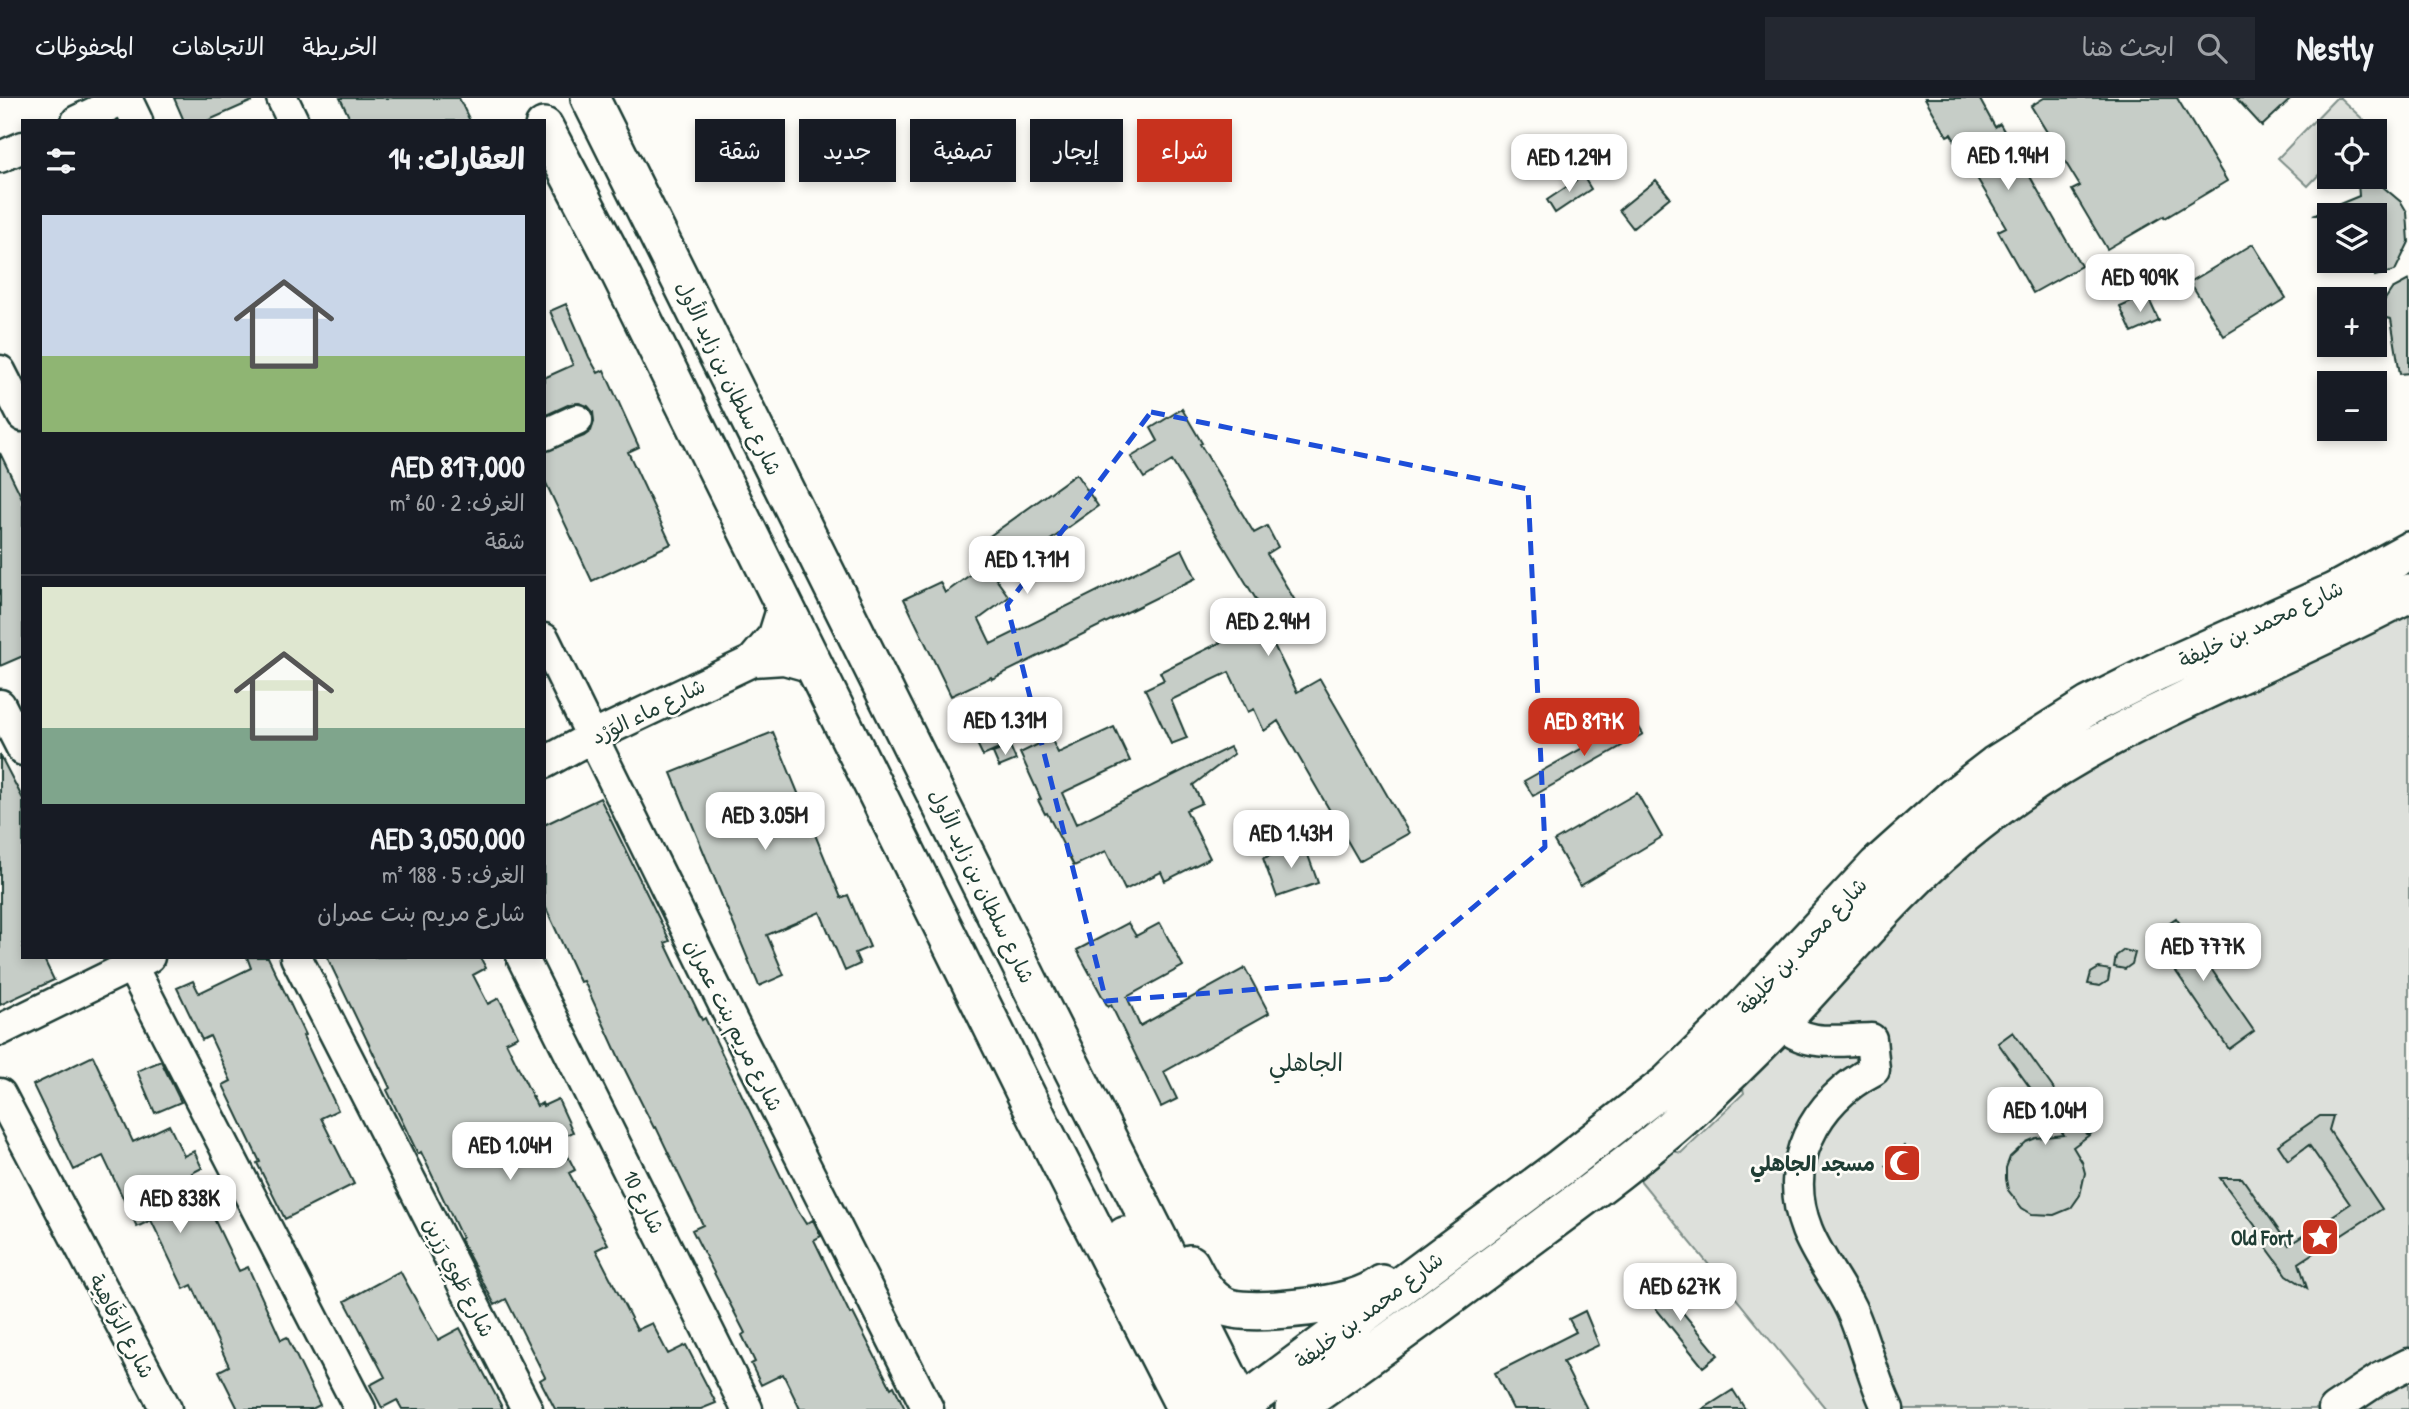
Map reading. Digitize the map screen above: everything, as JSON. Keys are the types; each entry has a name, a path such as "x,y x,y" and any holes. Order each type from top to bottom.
{"main road":[{"path":"529,98 540,119"},
{"name":"شارع سلطان بن زايد الأول","path":"590,98 1133,1188 1236,1408"},
{"path":"546,131 784,603 1041,1125 1186,1409"},
{"name":"شارع محمد بن خليفة","path":"1236,1408 1619,1123 1668,1083 1734,1019 1877,866 1955,796 1995,765 2090,705 2158,671 2334,592 2409,551"},
{"name":"شارع محمد بن خليفة","path":"1294,1409 1374,1354 1639,1156 1780,1022 1896,896 1978,823 2053,769 2164,708 2341,628 2409,593"},
{"path":"1041,1125 1069,1148 1091,1177 1154,1289 1202,1383 1236,1408"},
{"path":"1133,1188 1171,1232 1206,1293 1215,1301 1239,1311 1340,1301 1365,1294 1429,1251 1482,1226"},
{"path":"1341,1409 1347,1394 1356,1384 1453,1309 1500,1259"}],"street":[{"path":"81,119 126,98 136,119"},
{"path":"282,98 292,119"},
{"path":"0,157 21,147"},
{"path":"0,371 21,412"},
{"path":"546,434 577,420"},
{"name":"شارع ماء الوَرْد","path":"752,661 774,635 784,603"},
{"name":"شارع مريم بنت عمران","path":"546,643 732,1021 928,1409"},
{"name":"شارع ماء الوَرْد","path":"546,762 592,737 752,661 784,659 816,668"},
{"path":"0,705 21,746"},
{"name":"شارع طَوِي رَزِين","path":"297,959 527,1409"},
{"name":"شارع 10","path":"523,959 747,1409"},
{"path":"0,1030 136,960 360,1409"},
{"path":"1780,1022 1788,1030 1807,1040 1871,1039 1874,1070 1841,1091 1816,1121 1802,1154 1798,1192 1807,1230 1850,1306 1888,1409"},
{"name":"شارع الرَفَاهِية","path":"0,1094 166,1409"},
{"path":"2334,1409 2379,1379 2409,1364"}],"highlighted area":[{"path":"1151,412 1528,489 1545,847 1388,979 1106,1001 1007,605"}],"shaded area":[{"path":"2336,98 2340,98 2363,119 2317,119 2317,177 2308,186 2278,158"},
{"path":"2409,607 2409,1409 1826,1409 1635,1174 1662,1148 1681,1153 1744,1093 1741,1081 1842,969 2032,796"}],"building":[{"path":"174,98 259,98 212,119 183,119"},
{"path":"340,98 459,98 469,119 350,119"},
{"path":"1925,98 1979,98 1995,127 2000,124 2081,266 2033,293 1998,231 2006,227 1951,134 1947,136"},
{"path":"2044,98 2177,98 2227,181 2107,249 2072,190 2080,186 2031,106"},
{"path":"2236,98 2292,98 2262,126"},
{"path":"1583,176 1591,189 1555,213 1547,200"},
{"path":"1656,180 1670,197 1633,228 1619,210"},
{"path":"2358,189 2386,189 2401,202 2407,212 2409,242 2395,271 2387,273 2387,203 2342,203 2359,196"},
{"path":"2253,244 2286,298 2224,336 2190,282"},
{"path":"2409,280 2409,373 2400,374 2391,319 2387,318 2387,296 2392,289"},
{"path":"2147,295 2159,321 2132,333 2120,307"},
{"path":"566,304 598,373 604,370 639,447 628,452 671,544 592,581 546,483 546,451 584,436 591,431 594,422 593,412 588,406 579,403 570,404 546,415 546,377 573,365 550,311"},
{"path":"1182,409 1254,533 1267,526 1278,547 1267,554 1303,614 1269,635 1297,692 1320,679 1409,833 1359,861 1278,721 1264,731 1254,709 1248,712 1229,672 1171,700 1187,738 1171,744 1145,689 1164,680 1160,672 1268,619 1172,461 1144,478 1131,457 1158,441 1151,428"},
{"path":"0,453 21,496 21,657 0,666"},
{"path":"1076,474 1098,506 996,579 1009,597 979,619 991,644 1182,549 1196,578 992,679 991,677 951,696 904,599 940,582 945,593 985,564 973,548"},
{"path":"982,714 999,749 983,756 966,721"},
{"path":"1634,719 1643,734 1533,796 1524,781"},
{"path":"1114,727 1130,761 1062,793 1076,824 1230,747 1234,754 1193,785 1202,803 1186,810 1210,858 1165,881 1161,872 1125,890 1106,851 1074,866 1038,800 1041,799 1020,753 1051,738 1058,753"},
{"path":"773,732 841,898 848,895 870,947 855,953 860,964 845,971 820,912 767,935 784,975 759,986 671,773"},
{"path":"1010,746 1016,760 999,767 993,753"},
{"path":"0,755 21,795 21,959 44,959 54,980 0,1005"},
{"path":"1637,793 1662,837 1580,886 1554,841"},
{"path":"600,798 670,941 665,943 702,1020 705,1018 796,1208 806,1224 813,1220 821,1236 814,1240 850,1314 853,1313 891,1388 894,1386 905,1409 800,1409 783,1374 761,1385 751,1364 755,1362 742,1335 745,1333 692,1230 703,1225 620,1060 584,981 580,982 546,908 546,824"},
{"path":"1304,844 1318,883 1277,897 1263,858"},
{"path":"2176,918 2254,1031 2229,1049 2151,935"},
{"path":"1128,923 1136,936 1160,923 1183,966 1127,997 1140,1026 1245,968 1269,1013 1164,1072 1177,1099 1161,1107 1111,1005 1108,1007 1077,950"},
{"path":"2124,950 2135,953 2132,964 2125,969 2114,967 2116,956"},
{"path":"248,959 269,959 338,1110 321,1118 354,1184 285,1219 223,1085 231,1081 210,1036 202,1040 177,988 193,981 199,993 251,968"},
{"path":"328,959 481,959 486,968 473,975 488,1004 499,998 518,1036 506,1042 537,1106 558,1099 573,1132 559,1139 575,1170 569,1173 608,1244 596,1250 637,1330 652,1323 668,1354 686,1345 716,1403 701,1409 555,1409 540,1380 545,1377 506,1299 495,1305 460,1239 462,1238 421,1152 418,1154 387,1090 390,1088"},
{"path":"2099,968 2110,970 2108,981 2100,986 2088,984 2091,973"},
{"path":"2013,1032 2086,1134 2092,1133 2073,1147 2085,1173 2080,1195 2071,1208 2054,1215 2032,1214 2022,1208 2008,1190 2006,1168 2010,1157 2026,1142 2036,1138 2064,1135 1998,1043"},
{"path":"93,1056 133,1142 169,1125 184,1156 194,1151 202,1168 192,1173 239,1271 248,1267 281,1340 287,1337 320,1405 312,1409 238,1409 219,1371 229,1366 192,1285 184,1289 151,1220 137,1227 103,1156 74,1170 33,1085"},
{"path":"161,1061 181,1102 155,1113 137,1071"},
{"path":"2320,1116 2333,1116 2329,1130 2382,1209 2299,1263 2307,1288 2287,1275 2220,1178 2242,1178 2289,1245 2350,1204 2309,1145 2288,1160 2278,1145"},
{"name":"مسجد الجاهلي","path":"1904,1146 1919,1161 1901,1180 1886,1166"},
{"path":"400,1271 438,1340 460,1328 503,1409 402,1409 397,1400 382,1408 370,1385 385,1377 345,1301"},
{"path":"1655,1279 1718,1355 1703,1367 1641,1290"},
{"path":"1585,1311 1599,1345 1563,1362 1587,1409 1513,1409 1495,1373 1576,1332 1569,1319"},
{"path":"1733,1390 1745,1409 1703,1409"}],"place":[{"name":"مسجد الجاهلي","path":"1902,1163"},
{"name":"Old Fort","path":"2320,1237"}],"district":[{"name":"الجاهلي","path":"1306,1062"}]}
